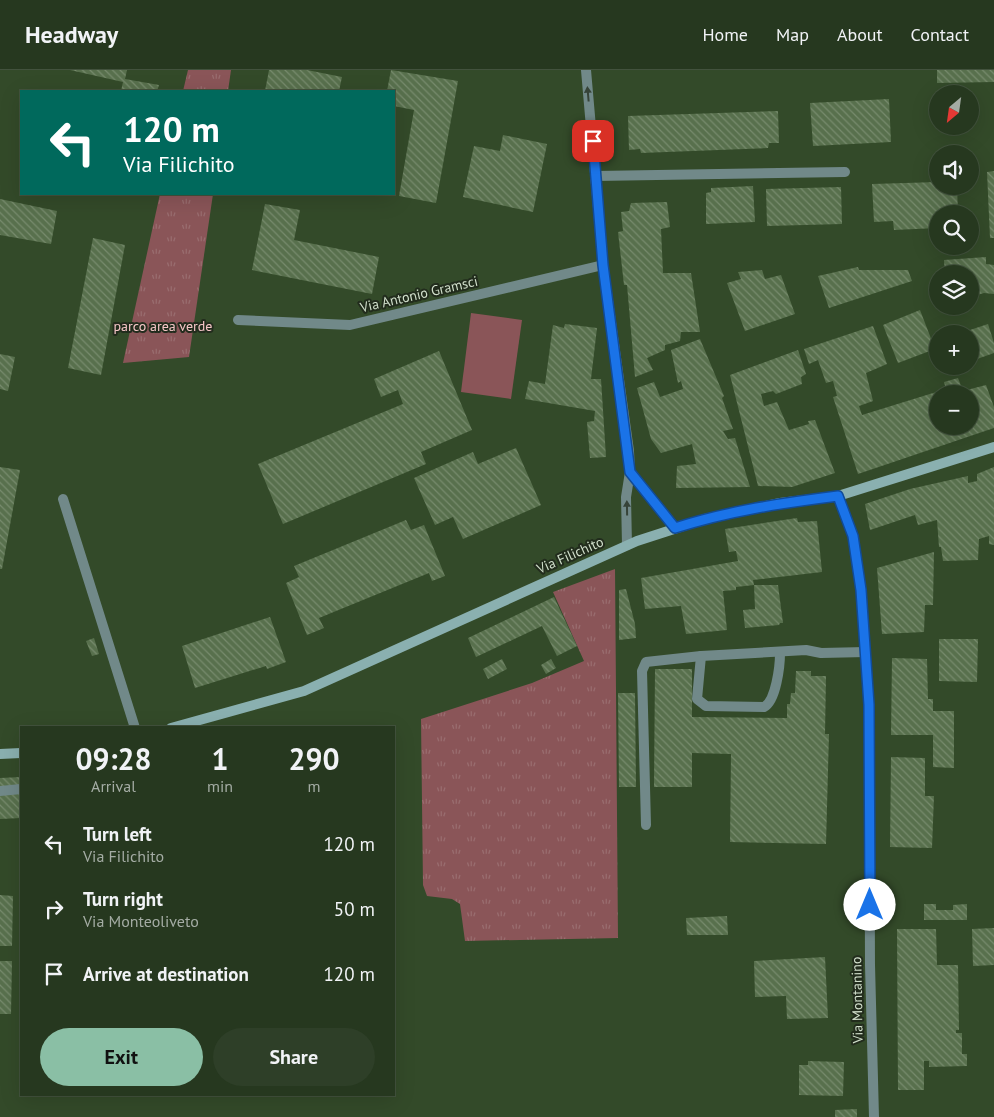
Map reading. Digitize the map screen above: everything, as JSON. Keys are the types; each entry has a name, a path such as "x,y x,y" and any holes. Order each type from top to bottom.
{"street":[{"path":"586,70 603,265 630,472 626,497 627,544"},
{"path":"596,176 845,172"},
{"name":"Via Antonio Gramsci","path":"238,320 350,324 603,265"},
{"name":"Via Filichito","path":"178,726 304,691 627,544 705,519 780,503 838,496 994,447"},
{"path":"630,472 675,528"},
{"name":"Via Montanino","path":"838,496 853,536 861,590 866,652 869,705 870,955 874,1117"},
{"path":"63,499 134,726"},
{"path":"646,825 642,671 646,662 701,656 780,653 806,650 866,652"},
{"path":"701,656 697,699 700,703 706,706 764,708 769,705 772,699 780,664 780,653"},
{"path":"0,754 20,753"},
{"path":"0,791 20,790"}],"green space":[{"path":"188,70 231,70 228,90 183,90"},
{"name":"parco area verde","path":"160,195 213,195 189,357 123,363"},
{"path":"471,313 522,320 511,399 461,392"},
{"path":"615,569 618,938 465,941 460,904 452,899 427,896 423,885 421,719 532,683 584,661 553,592"}],"building":[{"path":"70,70 127,70 125,79 159,85 157,90 121,90 123,82"},
{"path":"269,70 307,70 342,77 339,90 265,90"},
{"path":"391,70 458,81 436,203 399,196 414,110 395,106 395,90 387,90"},
{"path":"937,70 994,70 994,82 937,83"},
{"path":"889,99 891,142 813,146 810,103"},
{"path":"778,111 779,143 769,143 768,148 641,153 640,149 629,150 628,116"},
{"path":"503,135 547,144 533,212 463,197 474,146 500,151"},
{"path":"994,171 994,238 990,238 987,172"},
{"path":"929,182 929,195 957,195 958,205 929,205 929,228 894,230 893,221 874,222 872,184"},
{"path":"753,186 755,222 706,224 706,193 711,192 711,188"},
{"path":"841,187 842,224 767,226 766,189"},
{"path":"0,199 57,211 51,244 0,235"},
{"path":"667,202 670,227 661,229 663,273 691,273 700,332 681,332 680,341 665,345 665,350 647,358 653,370 635,377 627,285 624,285 618,232 623,231 621,212 629,211 631,203"},
{"path":"265,204 300,210 294,240 379,257 372,294 252,270"},
{"path":"93,238 125,245 101,375 68,368"},
{"path":"986,257 986,264 994,265 994,294 979,294 979,265 944,265 944,260"},
{"path":"858,267 859,270 908,270 912,281 829,308 818,276"},
{"path":"762,270 765,279 781,275 795,314 745,331 727,283 741,279 738,272"},
{"path":"920,310 929,333 929,351 898,363 883,325"},
{"path":"565,324 597,328 591,379 601,379 606,457 590,458 587,422 594,421 595,411 525,399 529,381 545,384 553,325 564,328"},
{"path":"988,324 994,343 994,353 979,358 979,327"},
{"path":"873,326 887,364 866,373 873,401 859,406 862,415 929,394 929,435 973,435 858,474 833,397 837,396 833,381 826,383 818,360 809,364 804,349"},
{"path":"700,339 724,396 722,398 733,429 723,431 728,439 735,438 750,487 676,488 677,466 696,464 692,444 661,453 651,439 637,388 654,382 660,397 683,389 681,381 678,383 671,350"},
{"path":"798,350 806,374 801,377 802,384 776,394 773,391 761,394 764,406 777,402 789,430 809,424 808,421 815,420 835,473 792,487 758,486 730,375"},
{"path":"439,351 472,430 421,452 426,464 283,524 258,464 403,404 398,390 381,397 374,379"},
{"path":"0,354 15,357 8,391 0,389"},
{"path":"958,378 961,385 945,385 944,382"},
{"path":"986,385 994,407 994,428 979,433 979,387"},
{"path":"516,448 541,505 463,539 453,517 435,525 414,478 473,452 478,464"},
{"path":"0,467 20,470 2,569 0,569"},
{"path":"994,467 994,545 989,544 989,536 979,539 978,560 943,561 941,547 939,547 937,520 918,525 915,515 870,530 865,504 910,489 968,476 968,483 977,481 977,474"},
{"path":"797,518 798,522 817,521 822,572 753,580 754,585 723,591 727,630 686,634 681,606 645,609 641,578 738,561 736,551 729,552 725,529"},
{"path":"406,520 411,530 424,525 445,576 432,581 429,573 319,618 324,628 307,635 286,583 299,577 294,566"},
{"path":"934,552 933,605 925,605 924,632 882,634 877,568"},
{"path":"754,585 778,585 783,623 745,628 743,610 755,609"},
{"path":"626,589 635,624 636,638 619,640 619,590"},
{"path":"554,597 577,646 557,656 542,626 476,657 468,638"},
{"path":"270,617 286,662 267,669 266,666 195,688 182,646"},
{"path":"94,638 99,654 92,656 86,641"},
{"path":"939,639 978,639 977,682 939,681"},
{"path":"892,658 927,659 928,699 933,699 933,711 954,711 954,768 933,767 933,735 891,735"},
{"path":"502,659 507,669 488,679 483,669"},
{"path":"551,659 556,668 546,674 541,665"},
{"path":"655,669 692,669 692,717 787,718 787,704 790,704 791,693 795,693 796,671 811,671 811,676 826,676 825,734 829,734 826,844 730,842 731,754 692,753 692,787 654,787"},
{"path":"618,693 635,693 636,787 619,787"},
{"path":"891,757 925,758 925,796 934,796 932,848 890,847"},
{"path":"20,777 20,818 0,819 0,778"},
{"path":"0,895 13,896 12,946 0,946"},
{"path":"924,904 936,904 936,910 953,910 953,905 967,904 967,920 924,920"},
{"path":"727,916 728,935 687,935 686,918"},
{"path":"994,928 994,965 973,966 972,929"},
{"path":"897,929 936,929 937,965 958,965 959,1030 956,1030 956,1033 962,1033 962,1054 967,1054 967,1066 929,1067 929,1061 924,1061 924,1090 898,1090"},
{"path":"825,957 828,1018 787,1019 786,996 755,997 754,961"},
{"path":"0,961 12,961 11,1014 0,1014"},
{"path":"808,1061 844,1062 843,1096 799,1095 799,1065 808,1065"},
{"path":"857,1109 857,1117 835,1117 835,1110"}],"route":[{"path":"593,141 603,265 629,451 630,472 644,487 675,528 705,519 780,503 838,496 853,536 861,590 869,705 870,905"}]}
